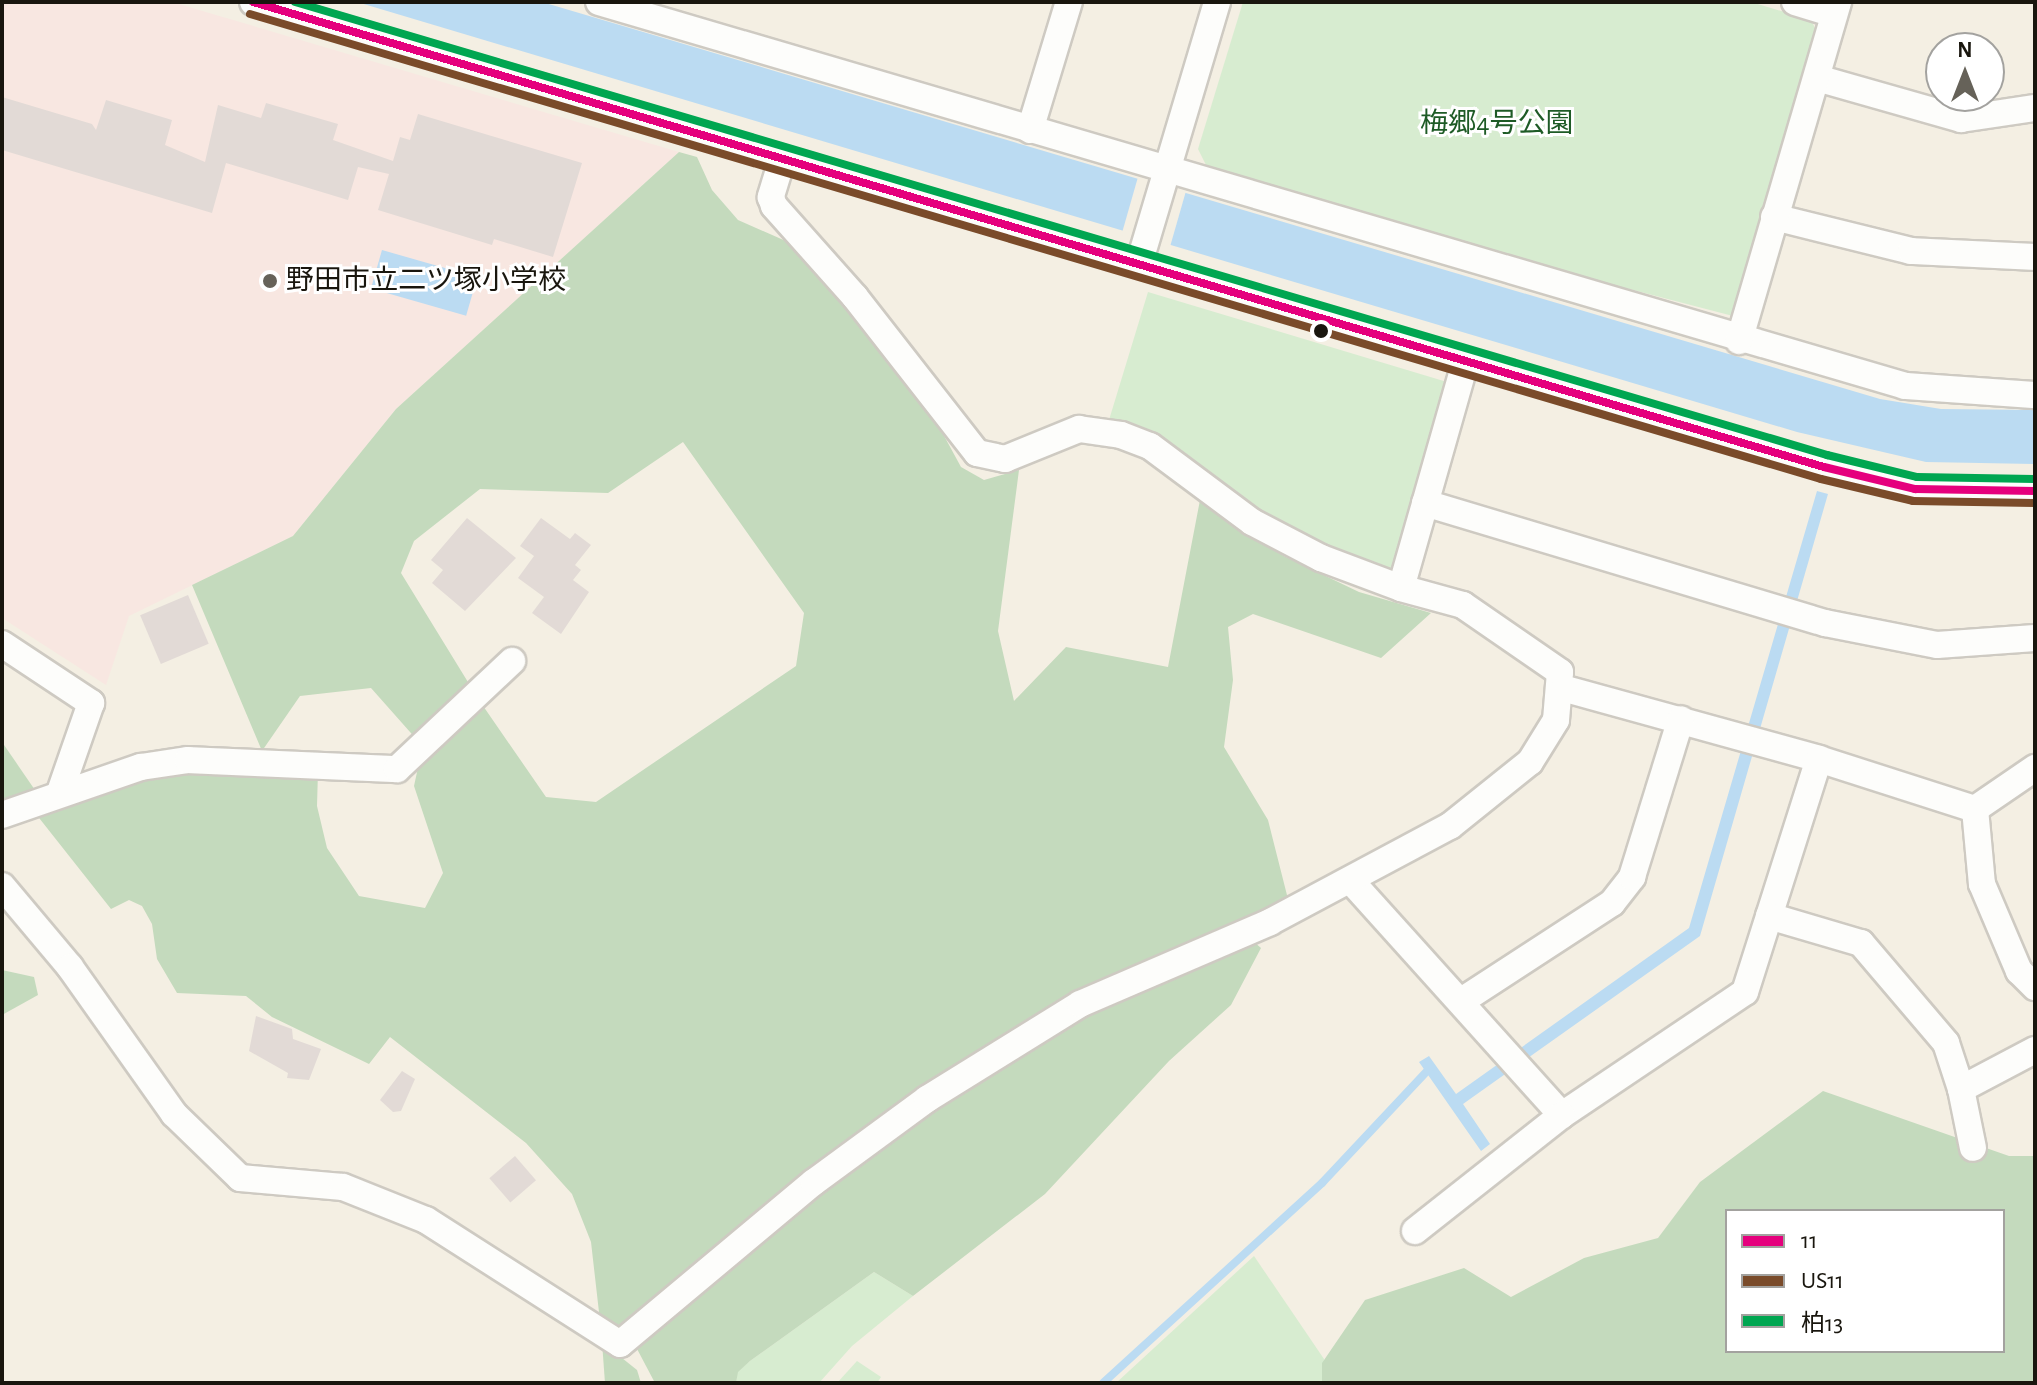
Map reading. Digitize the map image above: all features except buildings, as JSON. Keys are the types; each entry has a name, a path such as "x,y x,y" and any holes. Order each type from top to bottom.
{"street":[{"path":"253,2 782,160 1143,252 1465,364 1915,489 2035,491"},
{"path":"599,2 1030,130 1165,178 1739,341 1905,386 2035,395"},
{"path":"1030,130 1069,2"},
{"path":"1143,252 1217,2"},
{"path":"1739,341 1836,8 1795,2"},
{"path":"1817,78 1961,119 2035,108"},
{"path":"2,886 70,967 174,1114 240,1178 343,1187 426,1220 620,1344 814,1182 927,1099 1080,1004 1351,881 1450,826 1530,762 1556,720 1562,688 1560,672 1463,605 1401,588 1321,558 1252,522 1150,446 1121,435 1079,429 1005,459 977,453 855,297 774,206 771,197 782,160"},
{"path":"1774,217 1911,251 2035,257"},
{"path":"1401,588 1465,364"},
{"path":"1425,503 1825,623 1937,645 2035,638"},
{"path":"2,644 91,703 60,792"},
{"path":"2,815 60,792 141,767 221,757 397,769 512,661"},
{"path":"1562,688 1819,759 1975,809"},
{"path":"1463,1000 1612,903 1632,877 1681,719"},
{"path":"1415,1231 1562,1115 1745,992 1819,759"},
{"path":"1975,809 2035,768"},
{"path":"1975,809 1982,884 2019,971 2035,987"},
{"path":"1351,881 1463,1000 1562,1115"},
{"path":"1769,916 1861,943 1946,1043 1961,1089 1973,1148"},
{"path":"1961,1089 2035,1050"}],"shaded area":[{"name":"野田市立二ツ塚小学校","path":"2,2 172,2 679,152 396,409 293,536 129,616 106,685 2,618"}],"green space":[{"name":"梅郷4号公園","path":"1243,2 1751,2 1811,20 1817,32 1733,316 1583,277 1206,165 1198,149"},
{"path":"679,152 697,157 712,190 738,220 788,242 858,318 930,410 961,467 984,480 1019,470 998,631 1014,701 1066,647 1168,667 1200,500 1284,556 1359,592 1431,613 1381,658 1253,614 1228,627 1233,680 1224,747 1268,820 1289,903 1100,990 620,1330 600,1321 591,1242 572,1194 526,1143 390,1037 369,1064 272,1017 246,996 177,993 157,959 152,924 142,906 129,900 111,909 32,809 141,772 318,771 317,806 327,848 359,896 425,908 443,873 414,786 419,763 479,700 546,797 596,802 796,666 804,613 683,442 608,493 480,489 414,541 401,573 471,687 418,741 371,688 300,696 262,751 192,585 293,536 396,409"},
{"path":"1148,292 1447,382 1392,573 1313,543 1239,498 1156,436 1109,420"},
{"path":"2,742 37,793 2,808"},
{"path":"1253,941 1261,948 1231,1005 1169,1061 1045,1194 913,1296 874,1272 750,1361 738,1372 736,1383 655,1383 636,1347 816,1187 1082,1009"},
{"path":"2,970 34,977 38,995 2,1015"},
{"path":"1823,1091 2009,1156 2035,1156 2035,1383 1322,1383 1322,1363 1365,1300 1464,1268 1511,1297 1584,1258 1658,1238 1700,1182"},
{"path":"1254,1256 1324,1359 1322,1383 1116,1383"},
{"path":"874,1272 913,1296 852,1346 819,1383 736,1383 737,1372 750,1361"},
{"path":"602,1342 637,1370 641,1383 605,1383"},
{"path":"857,1361 881,1377 877,1383 837,1383"}],"water":[{"path":"357,2 542,2 1880,399 1941,409 2035,410 2035,464 1926,462 1797,432"},
{"path":"382,250 477,277 466,316 371,288"},
{"path":"1817,491 1828,494 1700,936 1463,1104 1490,1144 1481,1151 1419,1062 1429,1056 1456,1094 1689,928"}],"pier":[{"path":"1138,177 1186,191 1170,248 1121,235"}],"waterway":[{"path":"1103,1383 1322,1183 1430,1068"}],"transit line":[{"name":"11","path":"253,2 1824,467 1915,489 2035,491"},
{"name":"柏13","path":"295,2 1827,455 1917,477 2035,479"},
{"name":"US11","path":"250,14 1821,479 1913,501 2035,503"}],"place":[{"name":"野田市立二ツ塚小学校","path":"270,281"}]}
